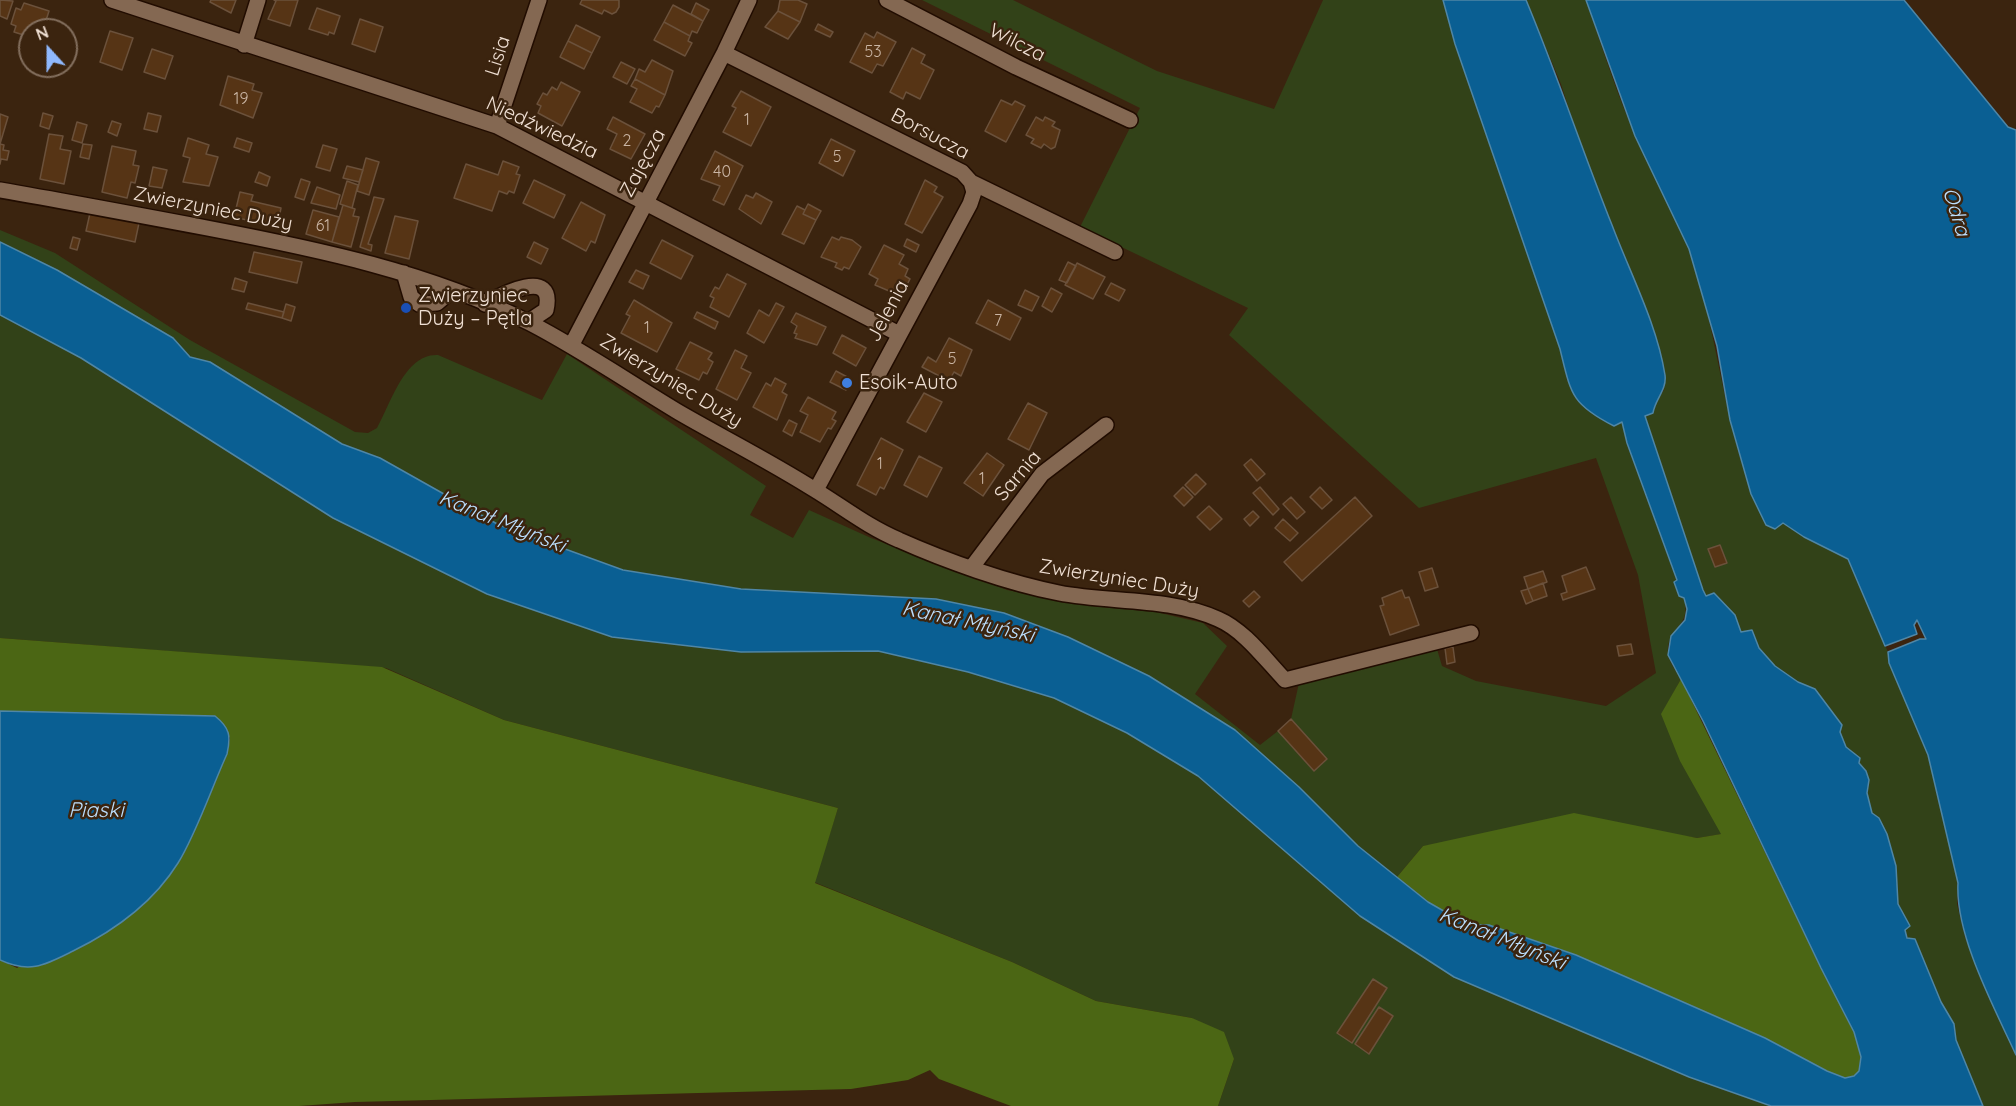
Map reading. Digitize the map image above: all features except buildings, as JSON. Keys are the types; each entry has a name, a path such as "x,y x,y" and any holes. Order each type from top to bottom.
{"street":[{"name":"Niedźwiedzia","path":"112,0 497,126 646,201 899,334"},
{"path":"244,45 258,0"},
{"name":"Lisia","path":"497,126 539,0"},
{"name":"Zajęcza","path":"571,346 750,0"},
{"name":"Wilcza","path":"887,0 1016,67 1130,120"},
{"name":"Borsucza","path":"724,53 962,172 971,182 1115,252"},
{"name":"Jelenia","path":"816,490 970,204 974,192 971,182"},
{"name":"Zwierzyniec Duży","path":"0,190 252,237 404,273 528,322 680,413 816,490 851,515 899,540 1014,583 1061,594 1187,609 1220,619 1247,640 1285,680 1471,633"},
{"path":"404,273 411,297 419,304 437,303 451,291"},
{"path":"485,304 516,288 530,285 538,288 545,294 548,302 546,310 528,322"},
{"name":"Sarnia","path":"972,567 1042,474 1106,425"}],"green space":[{"path":"922,0 1013,0 1157,71 1274,109 1323,0 1443,0 1455,44 1560,349 1567,380 1622,422 1627,444 1677,581 1674,582 1679,596 1684,598 1685,616 1668,645 1671,664 1681,679 1662,714 1722,834 1697,838 1665,833 1423,846 1397,877 1358,846 1235,730 741,589 623,570 499,525 380,458 342,444 210,362 190,357 173,338 57,270 0,242 0,230 55,253 190,340 355,432 368,433 377,428 400,381 417,362 426,357 438,355 542,400 567,354 766,486 750,515 793,538 809,510 871,538 1007,590 1091,606 1156,612 1203,623 1227,646 1195,694 1260,745 1278,731 1314,771 1326,759 1291,719 1299,683 1437,649 1442,666 1476,681 1606,706 1656,673 1638,575 1596,458 1419,508 1229,335 1248,308 1080,227 1140,108"},
{"path":"1526,0 1586,0 1629,120 1689,249 1700,283 1740,458 1766,524 1783,523 1804,537 1848,559 1888,652 1889,663 1928,755 1958,883 1957,904 1965,937 2016,1055 2016,1106 1983,1106 1956,1040 1954,1024 1941,1002 1915,939 1908,938 1905,930 1910,926 1898,904 1896,866 1879,818 1872,813 1867,793 1869,780 1866,771 1859,763 1859,758 1846,747 1815,689 1798,682 1775,666 1759,648 1752,631 1741,632 1735,615 1714,593 1705,596 1645,415 1653,413 1658,398 1664,390 1665,377 1655,337 1579,141 1561,84"},
{"path":"0,315 81,358 333,518 487,594 741,652 878,651 968,672 1054,698 1127,733 1198,776 1279,843 1689,1077 1771,1106 1218,1106 1234,1059 1192,1018 1096,1001 1012,962 814,882 838,808 504,720 386,668 0,638"},
{"path":"0,638 382,667 504,720 838,808 815,883 1012,962 1096,1001 1192,1018 1224,1032 1234,1059 1218,1106 1011,1106 939,1079 930,1070 908,1080 851,1089 355,1102 299,1106 0,1106 0,960 17,968 178,863 227,754 230,738 215,716 0,711"},
{"path":"1681,679 1854,1032 1861,1057 1859,1072 1854,1076 1845,1078 1827,1071 1765,1038 1576,955 1489,925 1468,925 1428,902 1397,877 1423,846 1574,813 1697,838 1721,834 1680,761 1661,714"}],"water":[{"name":"Kanał Młyński","path":"1443,0 1526,0 1656,337 1665,380 1653,413 1645,416 1703,590 1706,596 1714,593 1735,615 1741,632 1752,630 1759,648 1775,666 1798,682 1815,689 1842,725 1840,732 1846,747 1860,758 1859,763 1866,771 1869,780 1867,793 1872,813 1879,818 1887,834 1896,866 1898,904 1910,926 1905,930 1907,938 1915,939 1941,1002 1954,1024 1956,1040 1983,1106 1771,1106 1689,1077 1454,977 1360,916 1198,776 1127,733 1054,698 968,672 878,651 741,652 612,637 487,594 333,518 81,358 0,315 0,242 57,270 173,338 190,357 210,362 342,444 380,458 499,525 623,570 741,589 936,599 1004,613 1068,637 1149,676 1235,730 1299,787 1358,846 1428,902 1468,925 1489,925 1576,955 1765,1038 1827,1071 1845,1078 1854,1076 1859,1071 1861,1057 1854,1032 1703,721 1668,655 1671,636 1685,620 1687,609 1684,598 1679,596 1674,582 1677,580 1627,443 1622,422 1614,426 1589,411 1575,396 1571,387 1455,44"},
{"name":"Odra","path":"1586,0 1904,0 2008,127 2016,130 2016,1055 1969,948 1959,903 1958,883 1928,755 1889,663 1888,652 1920,639 1926,639 1917,620 1914,625 1917,634 1885,646 1848,559 1804,537 1783,523 1775,529 1766,525 1751,494 1730,420 1717,346 1689,249 1635,136"},
{"name":"Piaski","path":"0,711 215,716 224,724 229,737 227,754 191,838 178,863 157,891 118,925 63,956 37,966 20,966 0,960"}],"place":[{"name":"Zwierzyniec Duży – Pętla","path":"406,308"},
{"name":"Esoik-Auto","path":"847,383"}]}
